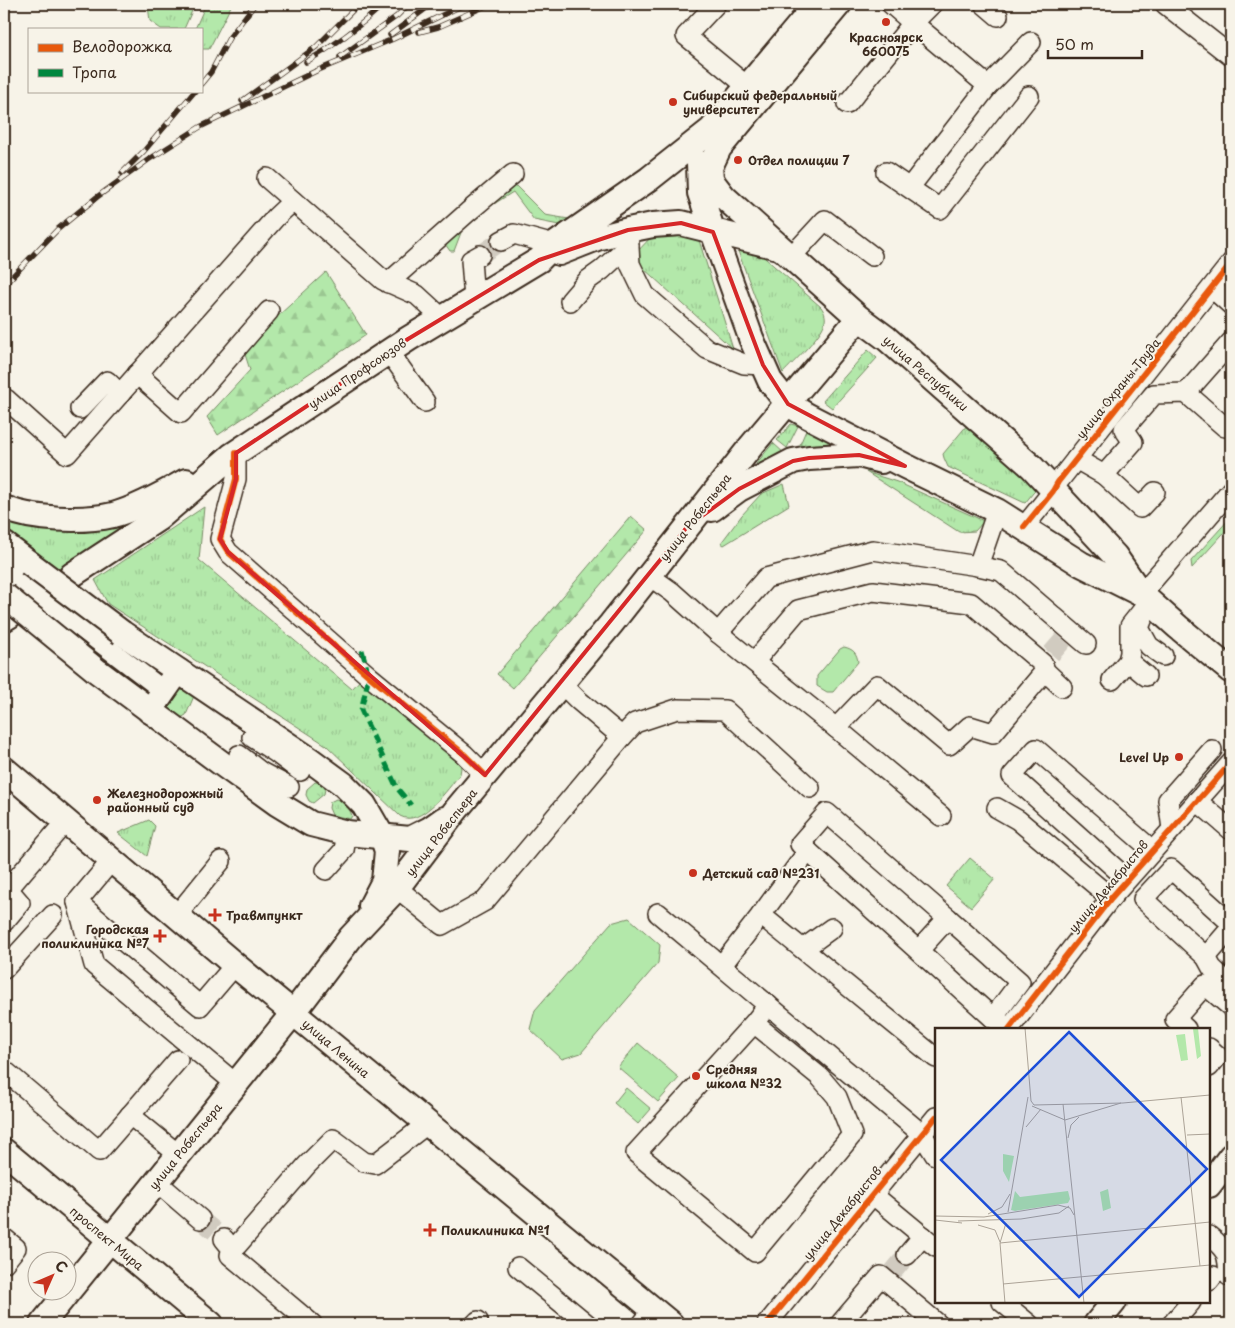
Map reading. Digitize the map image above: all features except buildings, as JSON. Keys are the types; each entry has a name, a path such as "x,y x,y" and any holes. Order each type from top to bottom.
{"main road":[{"path":"711,130 817,4"},
{"name":"улица Республики","path":"839,4 719,148 710,167 714,184 724,196 859,318 886,338 1032,467 1115,556 1145,598"},
{"name":"улица Республики","path":"711,130 700,153 698,170 700,194 751,338 770,382 788,404 905,466 997,511 1081,564 1145,598 1231,671"},
{"name":"улица Профсоюзов","path":"72,575 159,518 234,454 389,352 547,253 649,179 711,130"},
{"path":"547,253 597,238 629,238 653,225 681,223 785,252"},
{"name":"улица Робеспьера","path":"42,1324 294,1012 351,937 397,888 456,810 611,624 752,445 859,318"},
{"path":"10,510 65,520 113,515 159,497 234,454"},
{"path":"687,527 739,489 793,461 809,458 859,456 905,466"},
{"path":"4,544 122,634 178,671 253,730 305,765 343,784 364,805 382,836 387,851 384,881 351,937"},
{"path":"5,610 97,671 150,711 232,761 284,796 311,824 347,834 410,839 430,829 456,810"},
{"path":"150,711 178,671"},
{"name":"улица Ленина","path":"4,768 235,965 427,1124 656,1320"},
{"name":"проспект Мира","path":"4,1151 211,1324"},
{"path":"1210,1184 1231,1156"},
{"path":"1096,1324 1113,1303"}],"street":[{"path":"716,4 686,36 748,87"},
{"path":"891,4 988,86"},
{"path":"847,104 913,23 932,4"},
{"path":"1165,4 1231,56"},
{"path":"910,187 988,86 1031,42"},
{"path":"886,172 940,209 1029,96"},
{"path":"388,283 513,174"},
{"path":"267,178 383,280 416,295 442,318"},
{"path":"6,399 67,454 92,434 120,394 137,374 276,217 293,201"},
{"path":"785,252 825,220 872,256"},
{"path":"501,241 514,234 547,253"},
{"path":"570,301 629,238"},
{"path":"629,238 630,264 645,295 707,349 744,364 763,365"},
{"path":"474,299 471,260 480,254"},
{"name":"улица Охраны Труда","path":"1024,527 1231,263"},
{"path":"1212,288 1231,305"},
{"path":"137,374 181,413 269,311"},
{"path":"1186,393 1231,342"},
{"path":"389,352 425,402"},
{"path":"80,409 107,381 120,394"},
{"path":"1104,475 1133,442 1124,429 1154,394 1186,393 1225,427"},
{"path":"234,454 236,479 220,538 228,552 369,676 464,754 485,775"},
{"path":"1076,460 1104,475 1140,508 1155,492"},
{"path":"1112,680 1129,657 1130,626 1145,598 1231,490"},
{"path":"978,566 997,511"},
{"path":"718,634 766,578 873,550 1001,571 1068,635 1086,644"},
{"path":"4,566 51,605 164,691"},
{"path":"648,576 672,592 718,634 755,661 836,728 874,769 941,816"},
{"path":"755,661 798,610 873,591 971,603 1046,663 1062,687"},
{"path":"1129,657 1156,651 1139,628 1145,598"},
{"path":"1129,657 1146,676"},
{"path":"836,728 877,685 948,745 970,726 993,734 1046,663"},
{"path":"561,683 622,737"},
{"path":"397,888 442,925 485,901 635,723 676,708 725,710 810,788"},
{"path":"232,761 253,730"},
{"path":"1127,878 1012,776 1036,749 1152,850"},
{"path":"1172,829 1168,800 1212,750"},
{"path":"284,796 305,765"},
{"name":"улица Декабристов","path":"1015,1027 1110,898 1197,801 1229,771"},
{"path":"1197,801 1231,830"},
{"path":"997,808 1018,820 1110,898"},
{"path":"993,1018 1020,982 827,813 800,844 993,1018 1015,1027"},
{"path":"4,922 20,903 6,888 66,821"},
{"path":"326,870 344,850 347,834"},
{"path":"722,965 761,916 808,851"},
{"path":"77,902 112,860"},
{"path":"177,915 221,861"},
{"path":"1231,923 1171,868 1143,900 1206,956 1212,968 1231,986"},
{"path":"77,902 200,1006 235,965"},
{"path":"77,902 94,965 236,1084"},
{"path":"658,913 922,1134 935,1155"},
{"path":"4,969 53,915"},
{"path":"761,916 935,1057"},
{"path":"919,950 948,918"},
{"path":"803,950 832,928"},
{"path":"1206,956 1231,928"},
{"path":"1185,1028 1174,1019 1205,985 1231,1007"},
{"path":"754,1023 820,1078 837,1097 852,1136 755,1252 636,1153 754,1023 768,1005"},
{"path":"1210,1049 1218,1056 1210,1066"},
{"path":"4,1070 99,1151 178,1060"},
{"path":"130,1114 179,1155"},
{"name":"улица Декабристов","path":"766,1324 935,1118"},
{"path":"312,1324 230,1255 229,1245 333,1139 364,1162 375,1164 427,1124"},
{"path":"157,1182 200,1219"},
{"path":"872,1194 930,1242 907,1255"},
{"path":"1210,1237 1218,1243 1228,1256 1229,1276 1218,1278"},
{"path":"4,1238 16,1248 4,1263"},
{"path":"518,1267 587,1324"},
{"path":"840,1324 881,1276 889,1277 938,1324"},
{"path":"1003,1303 1029,1324"},
{"path":"1172,1324 1190,1303"}],"highlighted area":[{"path":"681,223 713,232 763,365 788,404 905,466 859,455 809,458 793,461 739,489 687,527 485,775 228,552 220,539 236,479 236,453 408,339 539,260 628,230"}],"green space":[{"path":"150,4 195,4 184,28 160,28 150,21 148,6"},
{"path":"206,4 232,4 209,49 202,49 202,28 195,28"},
{"path":"515,185 545,215 569,219 564,226 534,220 513,192 465,222 454,251 450,251 443,241 505,186"},
{"path":"669,231 698,237 733,349 643,268 635,254 653,235"},
{"path":"744,245 758,252 821,307 825,317 823,327 819,333 783,373 738,251"},
{"path":"326,272 366,335 218,435 207,417 250,370 243,348"},
{"path":"868,350 877,358 832,408 823,401"},
{"path":"791,424 798,426 787,448 777,440"},
{"path":"968,424 1037,488 1025,503 948,467 943,454"},
{"path":"807,428 836,440 839,447 798,449"},
{"path":"773,443 785,454 760,466 756,464"},
{"path":"866,472 897,482 984,521 975,531 959,532"},
{"path":"784,484 789,505 724,545 721,543 761,494"},
{"path":"204,507 199,560 352,689 361,679 460,763 460,774 441,797 425,812 417,817 408,818 400,816 326,745 108,604 95,580"},
{"path":"4,516 35,525 90,531 115,526 140,517 69,562 67,567 56,574 4,535"},
{"path":"631,516 647,530 513,688 497,674"},
{"path":"1231,517 1231,525 1192,568 1191,561"},
{"path":"844,647 854,652 858,662 833,692 827,692 817,686 817,676 840,649"},
{"path":"179,690 185,690 194,696 186,715 179,719 171,715 168,705"},
{"path":"315,782 321,783 325,789 324,794 313,803 309,801 306,795 307,789"},
{"path":"336,799 348,807 352,816 350,819 332,815 329,808 330,802"},
{"path":"149,820 155,826 147,856 118,833"},
{"path":"970,858 995,879 971,907 946,886"},
{"path":"629,918 660,945 658,963 581,1053 562,1059 530,1029 535,1010 611,923"},
{"path":"638,1043 679,1078 658,1102 618,1067"},
{"path":"626,1088 651,1109 638,1124 614,1103"}],"tunnel":[{"path":"480,255 501,241"},
{"path":"1051,654 1064,639"},
{"path":"200,1219 224,1239"},
{"path":"892,1273 907,1255"}],"railway":[{"path":"202,83 211,72 229,38 255,4"},
{"path":"242,101 316,47 359,4"},
{"path":"306,62 346,35 384,4"},
{"path":"340,57 397,16 409,4"},
{"path":"390,35 432,4"},
{"path":"5,284 58,229 97,197 148,160 200,127 316,71 393,39 465,4"},
{"path":"419,32 438,27 490,4"},
{"path":"122,173 144,151 194,92"}],"marked path":[{"path":"362,650 369,676 361,710 397,788 411,805"}],"cycle path":[{"path":"1024,527 1231,263"},
{"path":"236,453 236,479 220,539 228,552 369,676 464,754 485,775"},
{"path":"1010,1028 1111,898 1231,763"},
{"path":"767,1324 935,1118"}],"place":[{"name":"Красноярск 660075","path":"886,22"},
{"name":"Сибирский федеральный университет","path":"673,102"},
{"name":"Отдел полиции 7","path":"738,160"},
{"name":"Level Up","path":"1179,757"},
{"name":"Железнодорожный районный суд","path":"97,800"},
{"name":"Детский сад №231","path":"693,873"},
{"name":"Травмпункт","path":"215,915"},
{"name":"Городская поликлиника №7","path":"160,936"},
{"name":"Средняя школа №32","path":"696,1076"},
{"name":"Поликлиника №1","path":"430,1230"}]}
